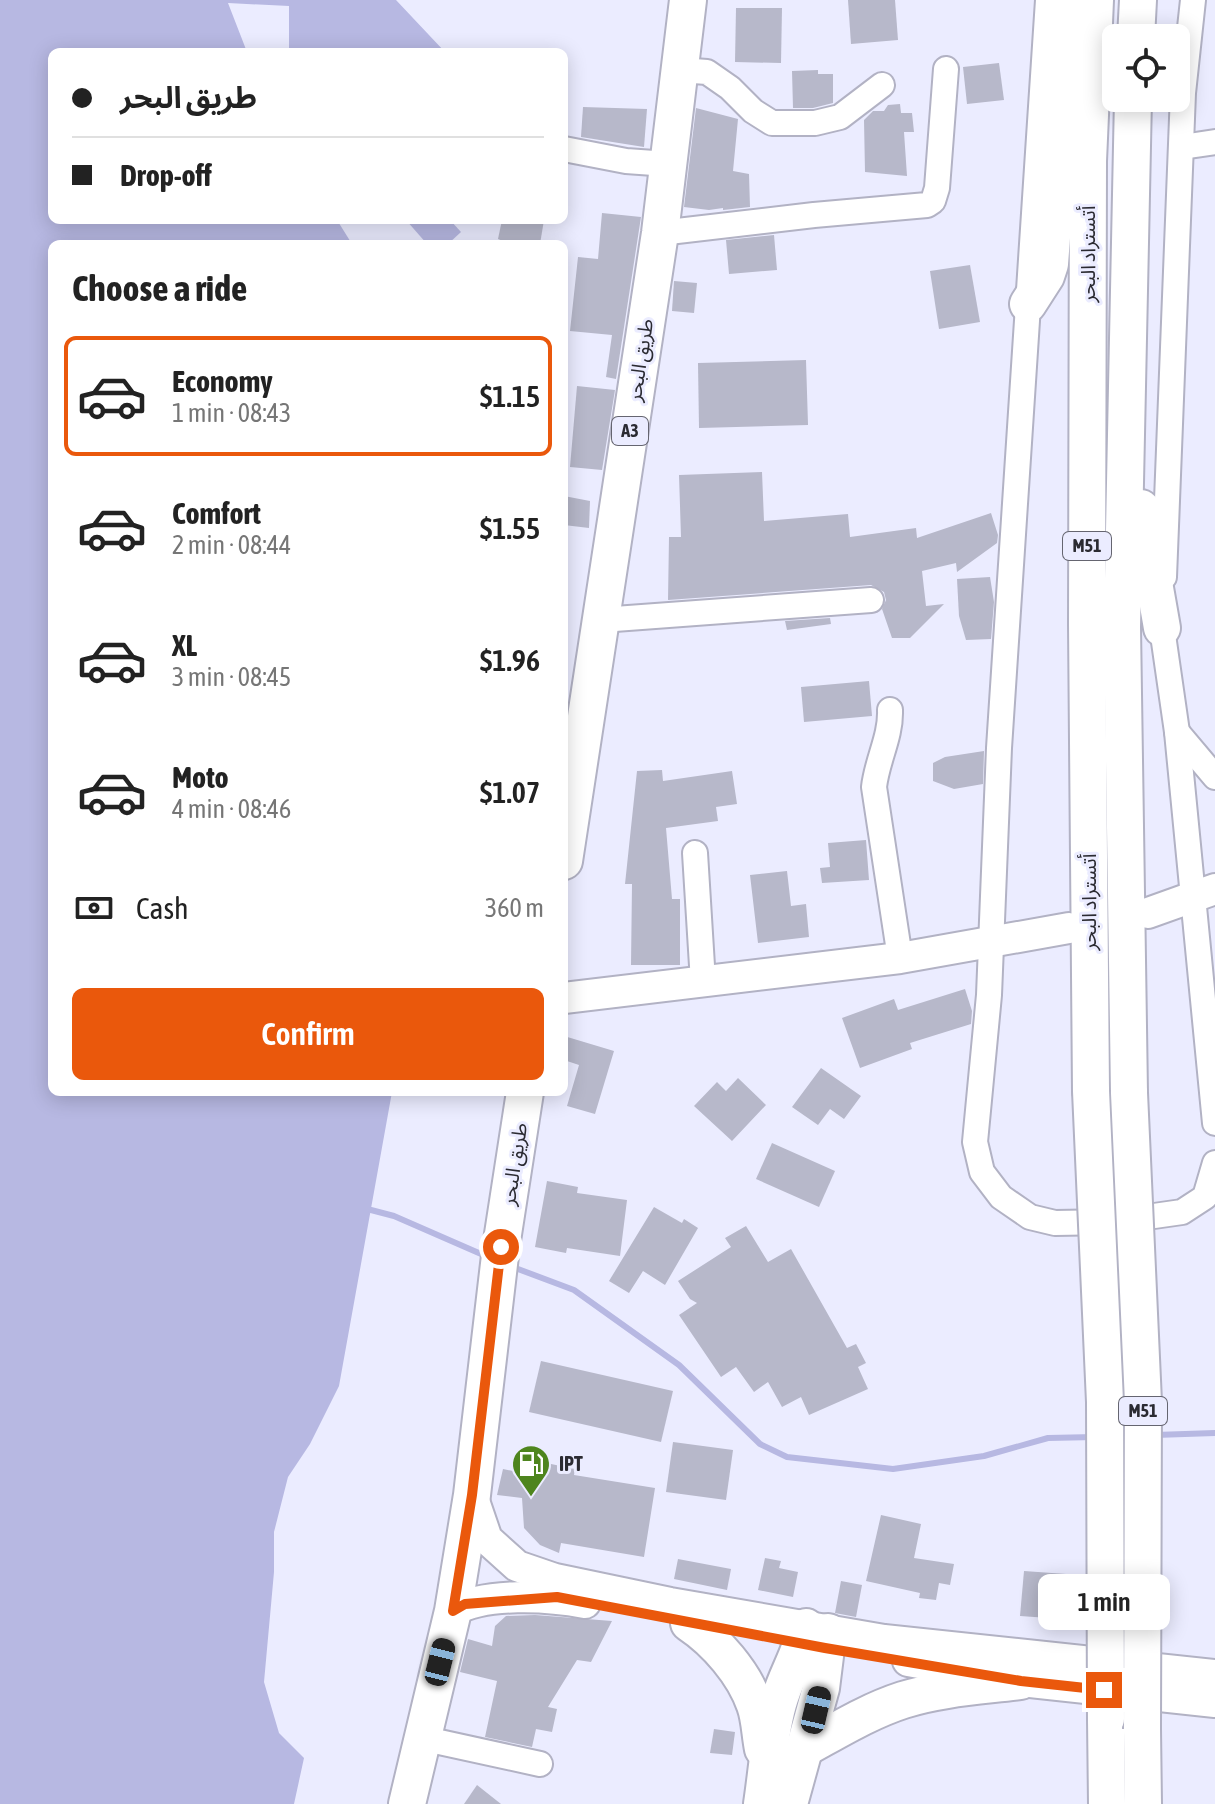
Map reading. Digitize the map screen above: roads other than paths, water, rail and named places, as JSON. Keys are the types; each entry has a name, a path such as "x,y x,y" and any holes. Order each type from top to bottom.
{"highway":[{"name":"طريق البحر","path":"568,835 660,233 688,0"},
{"path":"1028,304 1050,264 1070,0"},
{"name":"أتستراد البحر","path":"1095,0 1088,209 1091,1091 1105,1402 1107,1804"},
{"path":"1137,24 1138,0"},
{"name":"أتستراد البحر","path":"1133,112 1122,627 1129,1093 1143,1402 1143,1804"},
{"path":"1125,388 1147,547 1162,628"},
{"name":"طريق البحر","path":"407,1804 453,1611 472,1495 501,1247 524,1096"},
{"path":"689,1623 710,1637 736,1671 755,1705 764,1787"},
{"path":"789,1804 821,1688 816,1638"},
{"path":"764,1787 777,1706 787,1675 816,1638"},
{"path":"807,1747 874,1712 905,1700 1021,1681"},
{"path":"1086,1804 1087,1788 1106,1732"}],"main road":[{"path":"1148,913 1204,893"},
{"path":"568,998 900,958 1069,928"},
{"path":"472,1495 487,1539 517,1566 532,1572 816,1638 1021,1681 1215,1702"},
{"path":"453,1611 465,1604 557,1597 689,1623 816,1638 884,1640 1215,1675"}],"street":[{"path":"1048,0 999,748 992,941 975,1142 982,1172 1001,1197 1030,1217 1055,1223 1112,1222 1182,1212 1205,1197 1215,1163"},
{"path":"1193,0 1183,93 1162,628 1204,893 1215,1123"},
{"path":"660,233 927,205 936,195 946,69"},
{"path":"680,70 707,72 772,123 815,123 840,117 882,85"},
{"path":"1182,147 1215,142"},
{"path":"568,150 626,161 668,164"},
{"path":"601,620 871,600"},
{"path":"890,710 890,725 876,768 874,787 900,958"},
{"path":"1177,732 1215,777"},
{"path":"695,853 703,982"},
{"path":"421,1738 540,1764"}],"water":[{"path":"0,0 396,0 441,48 289,48 289,6 228,3 245,48 48,48 48,224 340,224 350,240 48,240 48,1096 391,1096 339,1386 310,1444 288,1477 274,1532 274,1572 264,1682 279,1733 304,1758 294,1804 0,1804"},
{"path":"410,224 454,224 461,232 452,240 424,240"}],"waterway":[{"path":"371,1210 394,1216 488,1257"},
{"path":"510,1266 574,1290 679,1365 760,1444 787,1457 893,1469 984,1456 1048,1438 1095,1437"},
{"path":"1155,1435 1215,1433"}],"place":[{"name":"IPT","path":"531,1498"}]}
